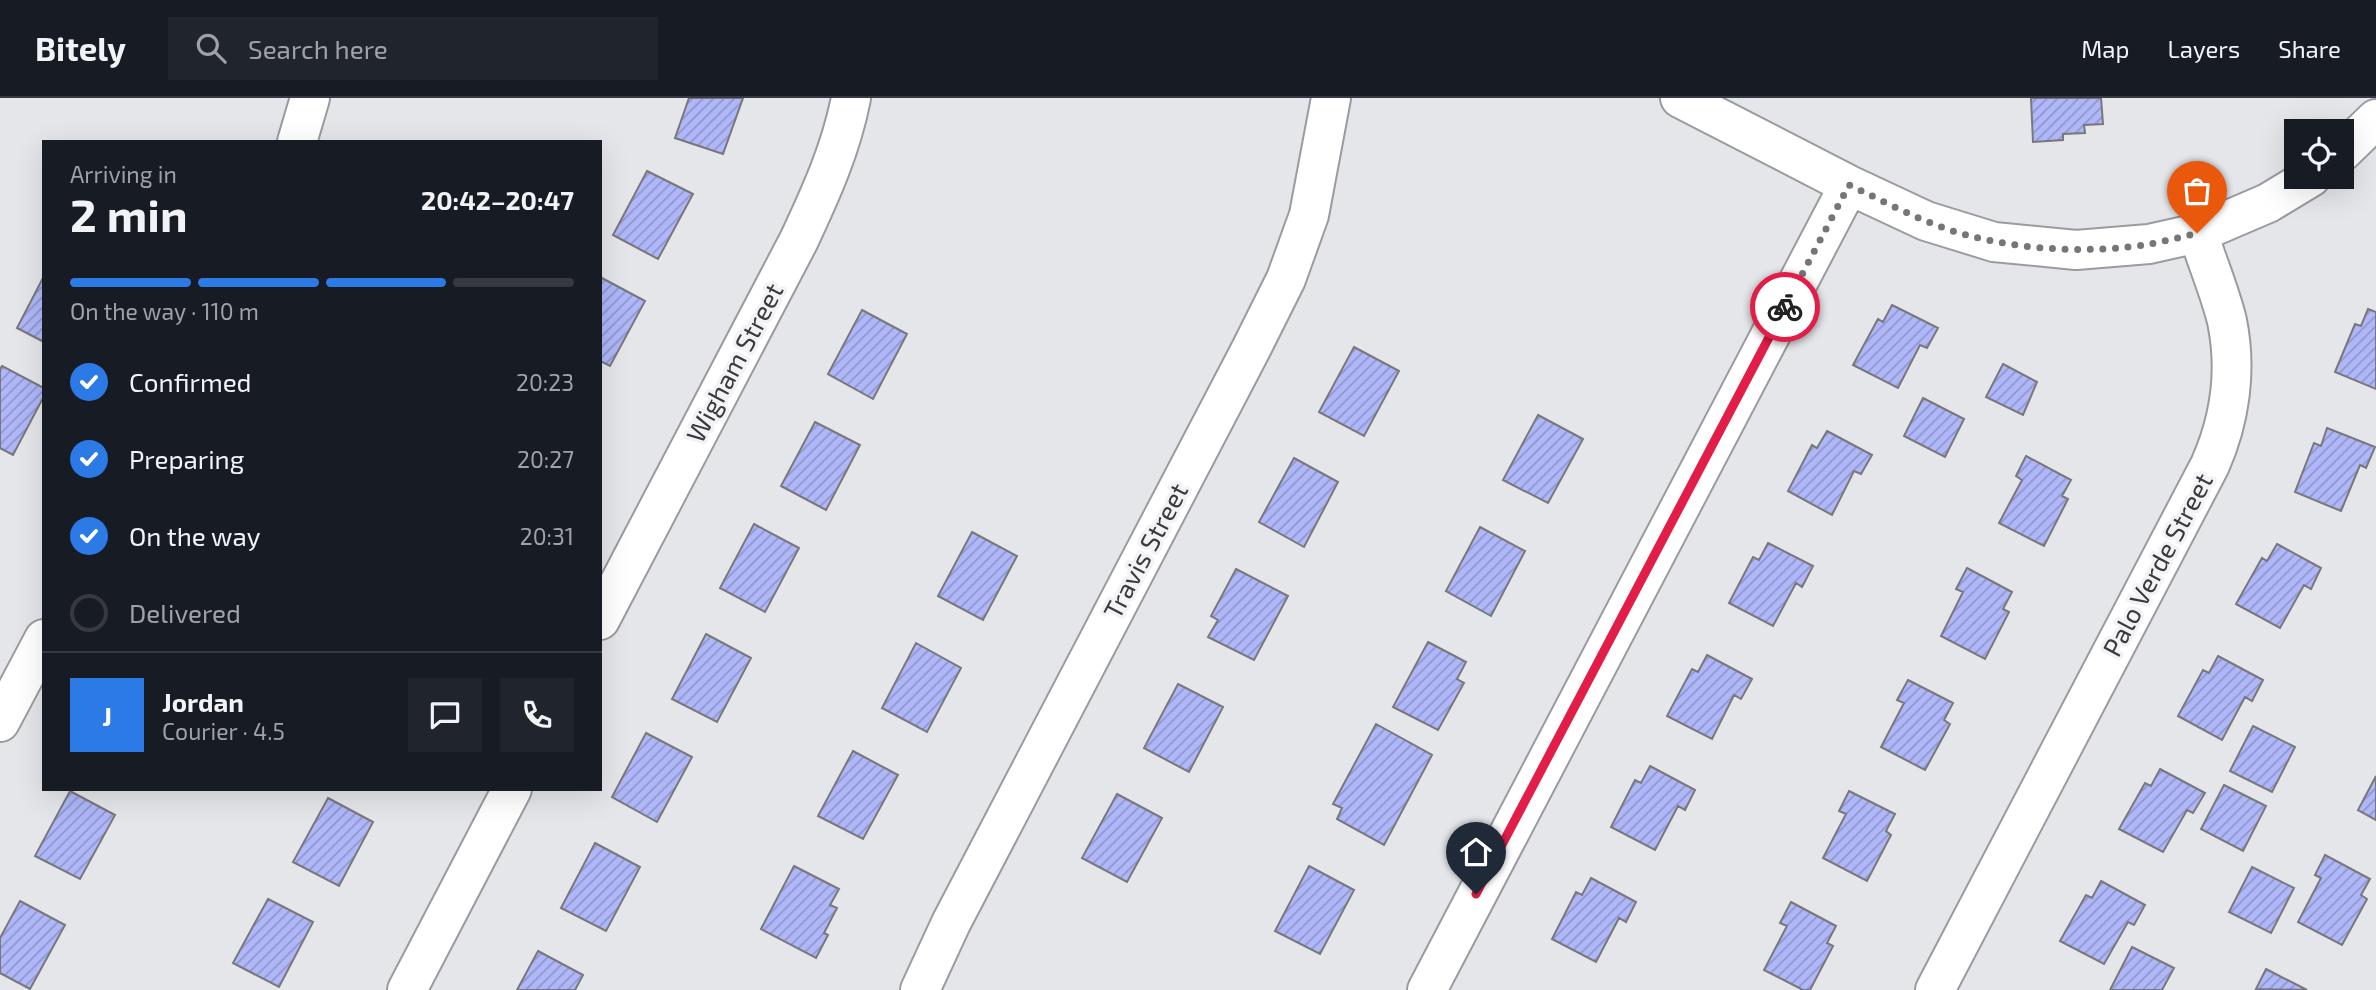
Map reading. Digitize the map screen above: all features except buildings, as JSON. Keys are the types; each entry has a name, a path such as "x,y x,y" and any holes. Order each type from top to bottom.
{"street":[{"path":"298,140 310,98"},
{"name":"Wigham Street","path":"602,616 800,240 828,179 844,134 851,98"},
{"name":"Travis Street","path":"920,990 951,923 1286,279 1309,215 1331,98"},
{"path":"1680,98 1849,185 1926,221 1994,242 2076,250 2149,244 2197,233 2268,204 2292,189"},
{"path":"2354,140 2376,119"},
{"path":"1427,990 1849,185"},
{"name":"Palo Verde Street","path":"1935,990 2221,441 2232,386 2230,342 2226,320 2197,233"},
{"path":"0,722 42,643"},
{"path":"407,990 511,791"}],"way so far":[{"path":"1785,307 1849,185 1926,221 1994,242 2076,250 2149,244 2197,233"}],"route":[{"path":"1476,894 1785,307"}]}
